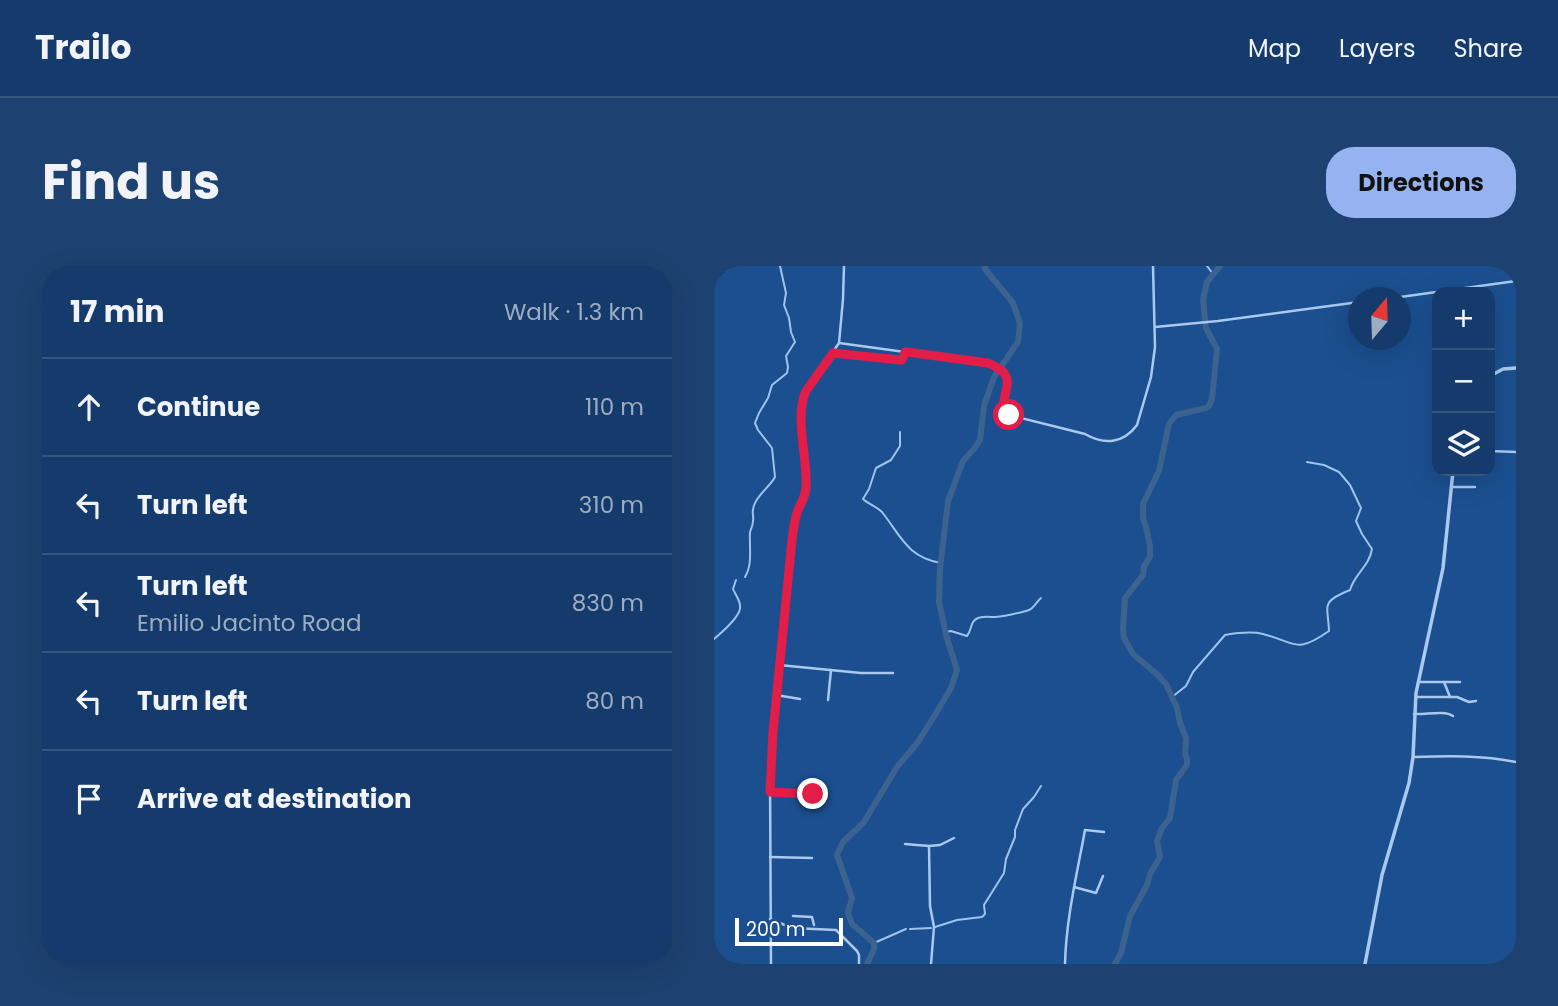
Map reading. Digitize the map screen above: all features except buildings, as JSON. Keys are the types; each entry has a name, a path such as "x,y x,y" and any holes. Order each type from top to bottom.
{"street":[{"path":"771,964 770,792 773,732 792,540 796,515 806,487 801,405 806,391 839,343 844,299 844,266"},
{"path":"839,343 988,363 1004,373 1008,381 1003,408 1009,415 1084,434 1091,439 1113,442 1134,430 1137,425 1153,366 1153,266"},
{"path":"1411,296 1516,281"},
{"path":"1155,327 1348,303"},
{"path":"833,353 902,360 905,352"},
{"path":"1495,373 1503,369 1516,368"},
{"path":"1495,451 1516,452"},
{"path":"1366,964 1382,875 1404,804 1413,757 1416,697 1443,568 1453,476"},
{"path":"1452,486 1475,487"},
{"path":"779,665 868,674 893,673"},
{"path":"828,700 831,670"},
{"path":"1419,682 1460,682"},
{"path":"1444,682 1450,697"},
{"path":"776,695 800,699"},
{"path":"1416,697 1450,697 1476,701"},
{"path":"1415,715 1446,712 1453,716"},
{"path":"1413,757 1460,756 1499,758 1516,762"},
{"path":"770,792 813,794"},
{"path":"1065,964 1074,887 1086,829 1104,832"},
{"path":"905,844 940,845 954,838"},
{"path":"929,846 930,906 934,927 931,964"},
{"path":"770,857 811,858"},
{"path":"1074,887 1096,893 1103,876"},
{"path":"793,916 812,917 814,927"},
{"path":"770,919 792,928 814,927 840,932 857,951 859,964"}],"waterway":[{"path":"745,577 750,561 754,505 775,477 772,448 755,423 772,385 787,373 786,356 795,342 784,305 786,293 780,266"},
{"path":"867,964 874,943 852,924 848,913 852,898 837,855 843,842 864,822 897,767 918,742 951,688 957,670 939,602 948,501 963,461 980,440 984,406 994,377 1018,342 1020,323 1013,303 985,266"},
{"path":"1207,266 1213,274"},
{"path":"1115,964 1121,953 1130,916 1160,857 1157,841 1170,818 1176,780 1187,765 1186,738 1166,684 1133,654 1124,638 1125,598 1143,575 1144,566 1150,557 1143,504 1159,471 1169,424 1176,415 1206,408 1212,399 1217,349 1206,328 1203,300 1207,282 1220,266"},
{"path":"900,432 900,446 891,460 876,468 863,499 882,512 912,551 941,563"},
{"path":"1172,697 1186,686 1193,672 1225,635 1258,633 1290,643 1303,644 1329,631 1327,610 1330,601 1350,590 1368,561 1372,549 1356,521 1361,508 1350,485 1339,472 1324,465 1307,462"},
{"path":"714,639 740,610 733,589 736,580"},
{"path":"946,632 967,636 978,618 1026,611 1041,598"},
{"path":"935,927 957,920 982,917 985,914 984,905 1004,873 1023,809 1041,786"},
{"path":"910,929 931,928"},
{"path":"874,943 906,929"}],"route":[{"path":"813,794 770,792 773,732 792,540 796,515 806,487 800,411 806,391 833,353 902,360 907,352 995,366 1007,376 1003,408 1009,415"}]}
